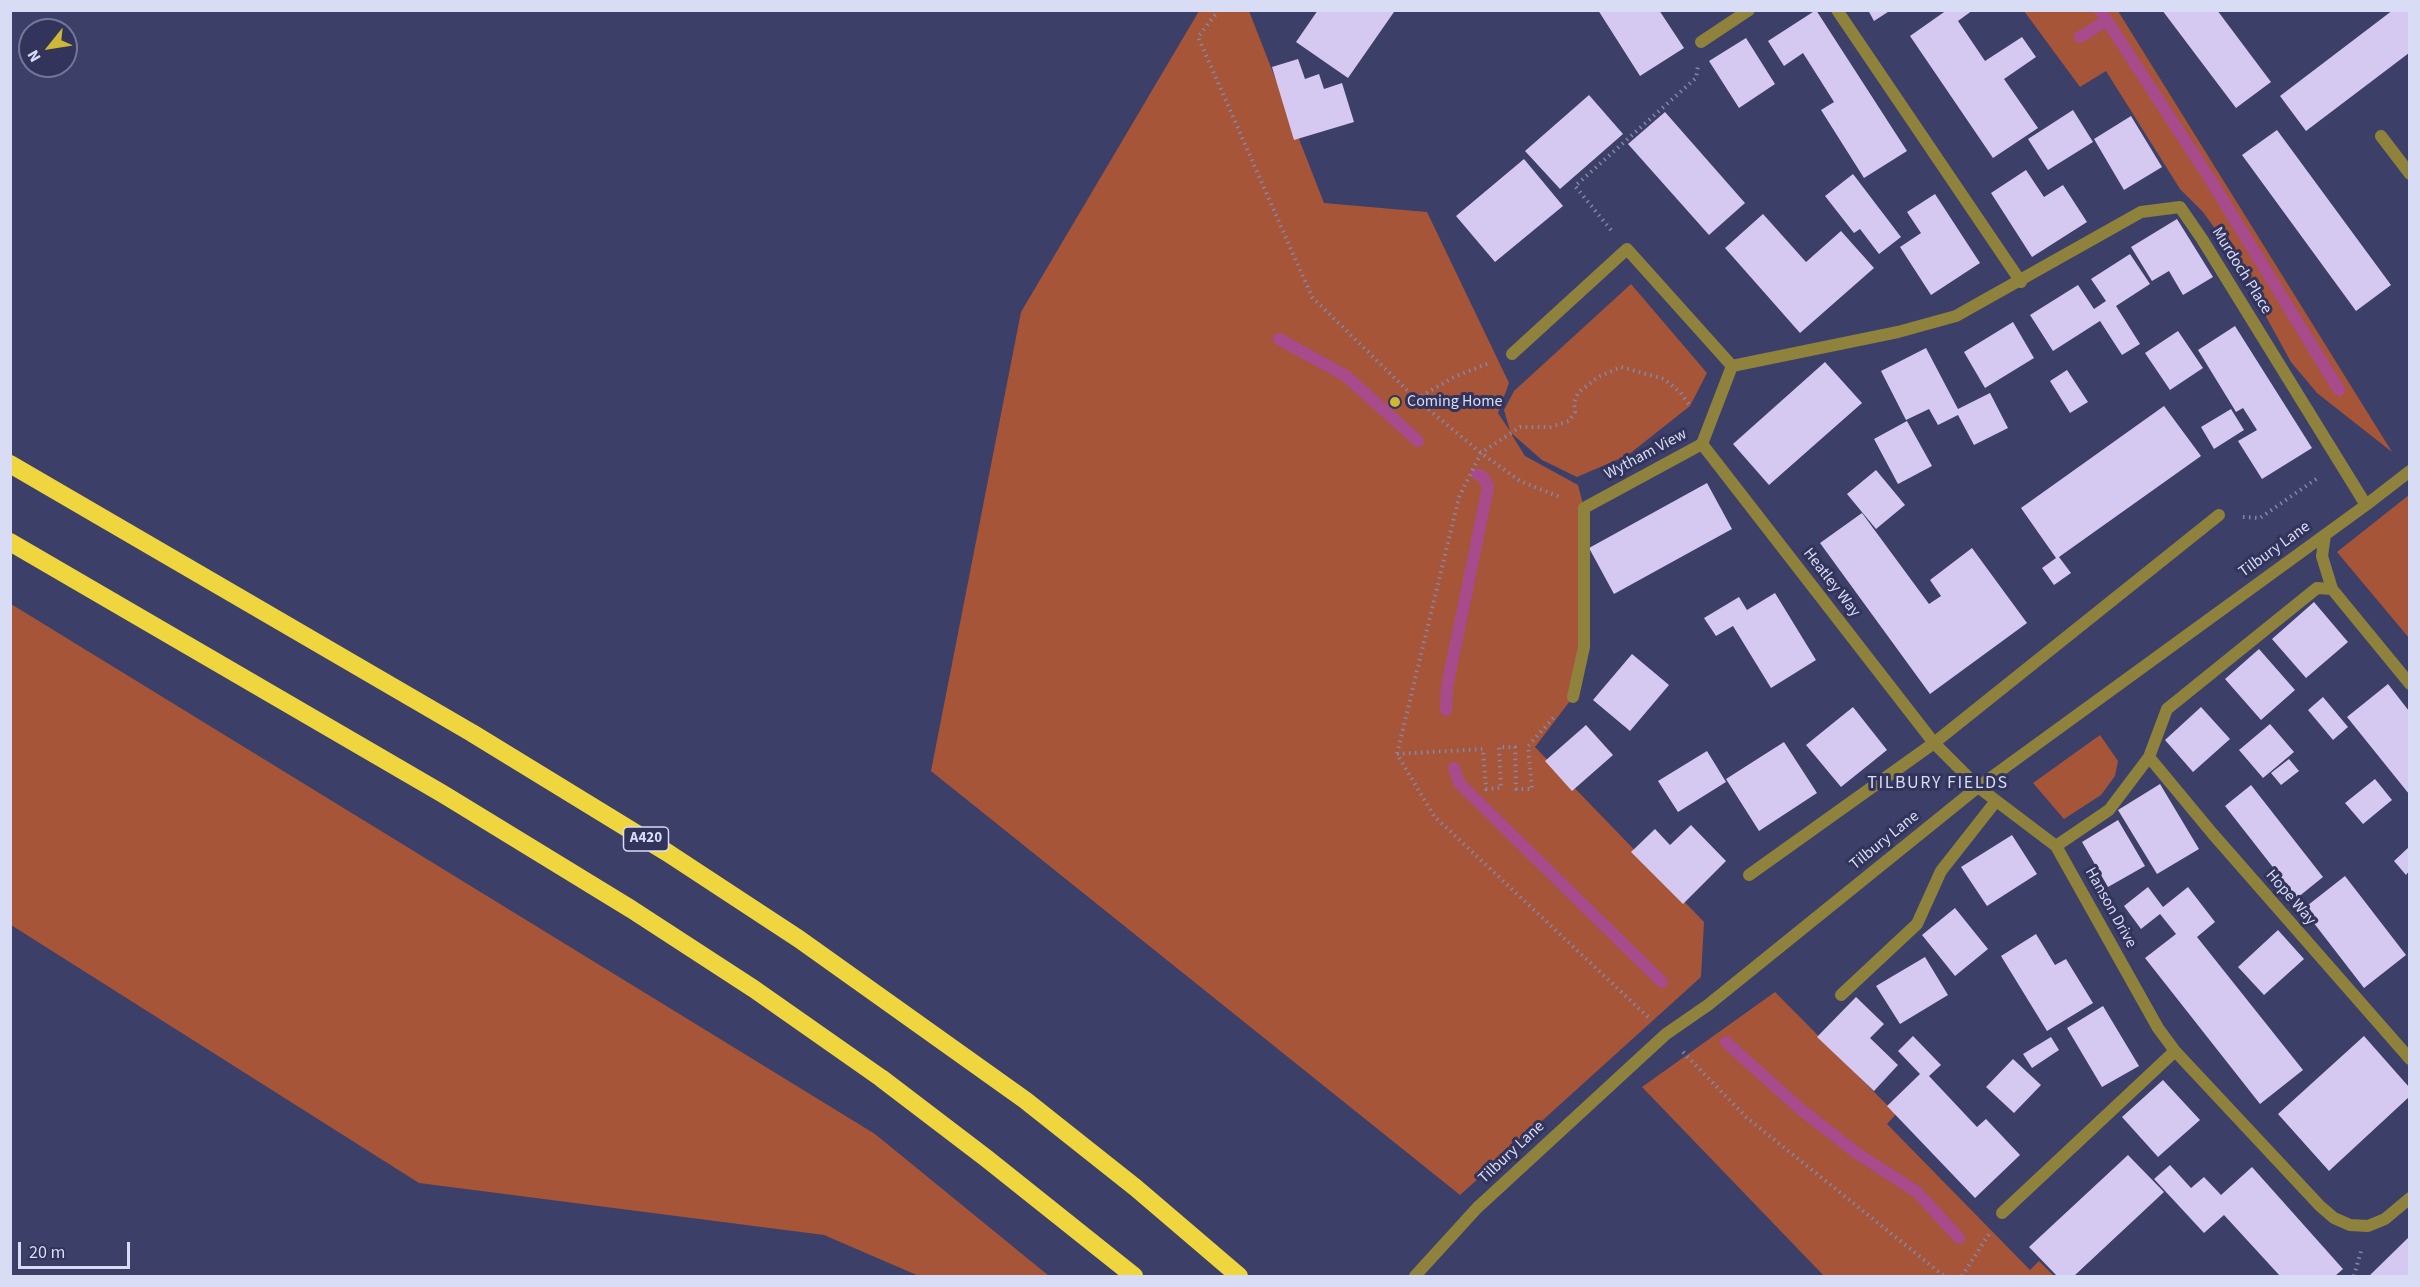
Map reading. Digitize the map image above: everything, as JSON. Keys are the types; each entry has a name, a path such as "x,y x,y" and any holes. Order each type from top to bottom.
{"highway":[{"name":"A420","path":"10,464 472,733 668,853 799,939 1025,1100 1136,1188 1239,1276"},
{"path":"10,542 443,794 716,964 891,1086 1134,1276"}],"street":[{"path":"1701,42 1749,10"},
{"path":"1837,10 2021,282"},
{"path":"2381,136 2409,174"},
{"name":"Murdoch Place","path":"1732,366 1898,332 1956,316 2021,282 2141,212 2180,207 2366,505"},
{"path":"1512,354 1627,249 1732,366"},
{"name":"Wytham View","path":"1584,508 1702,444 1732,366"},
{"name":"Heatley Way","path":"1702,444 1934,743 1978,787"},
{"name":"Tilbury Lane","path":"1415,1276 1477,1208 1666,1034 1708,1005 1978,787 2366,505 2409,471"},
{"path":"1573,697 1584,647 1584,508"},
{"path":"1749,875 1934,743 2218,515"},
{"path":"2325,535 2322,556 2332,588 2409,684"},
{"path":"2056,846 2109,810 2149,757 2167,709 2317,588 2332,588"},
{"name":"Hope Way","path":"2149,757 2212,833 2409,1059"},
{"name":"Hanson Drive","path":"1978,787 2056,846 2158,1028 2175,1051 2320,1206 2334,1218 2350,1225 2368,1226 2385,1219 2409,1198"},
{"path":"1840,995 1917,924 1941,872 1996,801"},
{"path":"2002,1213 2175,1051"}],"path":[{"path":"1219,10 1198,37 1312,297 1416,399 1481,453 1520,481 1584,508"},
{"path":"1627,249 1575,186 1696,78 1701,42"},
{"path":"1416,399 1454,377 1512,354"},
{"path":"1702,444 1690,406 1680,392 1664,379 1621,367 1598,377 1578,393 1574,402 1575,412 1569,421 1550,428 1520,427 1481,453 1459,497 1397,754 1434,816 1666,1034 1746,1117 1944,1276"},
{"path":"2218,515 2260,518 2340,463"},
{"path":"1397,754 1483,748 1486,789 1501,788 1499,747 1515,747 1516,789 1532,789 1528,746 1573,697"},
{"path":"1962,1276 2002,1213"}],"shaded area":[{"path":"1199,11 1249,11 1324,203 1427,212 1509,383 1498,413 1510,431 1504,410 1514,391 1631,284 1707,373 1690,406 1628,455 1577,477 1542,460 1510,432 1525,456 1578,485 1584,508 1584,647 1573,697 1535,747 1704,922 1701,977 1460,1195 931,771 1021,312"},
{"path":"2024,11 2118,11 2392,452 2317,393 2291,362 2226,244 2203,212 2180,189 2106,71 2080,87"},
{"path":"2409,495 2409,638 2337,552"},
{"path":"11,604 875,1134 1049,1276 919,1276 824,1235 419,1183 11,925"},
{"path":"2100,735 2118,761 2115,776 2101,795 2064,819 2033,783"},
{"path":"1775,992 1896,1114 1887,1124 2030,1270 2039,1261 2054,1276 1824,1276 1642,1087"}],"building":[{"path":"1318,10 1392,10 1394,12 1348,78 1296,42"},
{"path":"1598,10 1659,10 1684,48 1640,76"},
{"path":"1816,10 1907,151 1864,178 1821,110 1834,102 1803,53 1784,66 1768,41"},
{"path":"1868,10 1891,10 1874,21"},
{"path":"1947,10 1973,10 1958,21 1985,61 2022,37 2036,57 2004,79 2038,128 1993,158 1910,36"},
{"path":"2162,10 2217,10 2271,82 2236,108"},
{"path":"2393,10 2407,10 2409,13 2409,53 2306,131 2280,96"},
{"path":"1746,38 1775,84 1739,108 1709,61"},
{"path":"1298,59 1305,79 1319,74 1324,89 1342,83 1354,122 1294,140 1272,67"},
{"path":"1589,95 1623,134 1560,189 1525,151"},
{"path":"2073,110 2093,142 2048,170 2028,139"},
{"path":"1665,112 1745,203 1709,235 1628,144"},
{"path":"2131,116 2162,167 2124,190 2094,139"},
{"path":"2277,130 2391,285 2356,311 2242,155"},
{"path":"1524,159 1563,206 1495,262 1456,216"},
{"path":"2026,170 2044,197 2063,185 2087,222 2032,257 1991,193"},
{"path":"1853,174 1901,237 1879,254 1860,229 1854,233 1825,196"},
{"path":"1935,194 1980,263 1931,295 1900,247 1921,233 1907,212"},
{"path":"1763,214 1806,262 1841,231 1874,268 1800,333 1725,248"},
{"path":"2177,219 2213,277 2183,295 2169,271 2152,281 2131,247"},
{"path":"2130,254 2150,284 2116,306 2140,344 2122,355 2100,321 2053,351 2030,315 2078,285 2094,309 2106,301 2091,279"},
{"path":"2013,322 2034,358 1985,388 1964,352"},
{"path":"2235,326 2312,448 2262,479 2238,441 2257,430 2243,408 2236,412 2198,350"},
{"path":"2178,331 2203,368 2170,390 2145,353"},
{"path":"1926,348 1958,409 1990,393 2008,428 1974,445 1958,415 1938,425 1929,409 1906,420 1881,371"},
{"path":"1825,362 1862,403 1769,485 1733,444"},
{"path":"2067,370 2088,402 2070,413 2050,381"},
{"path":"2164,406 2201,456 2059,557 2071,573 2054,585 2042,568 2056,558 2021,508"},
{"path":"2231,409 2244,430 2214,449 2201,427"},
{"path":"1907,421 1932,466 1898,484 1874,439"},
{"path":"1876,470 1905,505 1876,529 1847,494"},
{"path":"1707,483 1732,529 1614,594 1589,548"},
{"path":"1862,513 1929,604 1941,596 1930,580 1972,548 2027,623 1930,694 1820,543"},
{"path":"1775,593 1816,660 1771,688 1733,626 1716,636 1704,618 1739,597 1747,610"},
{"path":"2314,602 2348,642 2306,678 2272,639"},
{"path":"2259,649 2295,690 2261,720 2225,679"},
{"path":"1632,654 1669,685 1630,731 1593,700"},
{"path":"2388,684 2409,711 2409,794 2347,717"},
{"path":"2323,697 2348,727 2333,740 2308,710"},
{"path":"1853,707 1887,750 1841,787 1806,745"},
{"path":"2201,707 2230,739 2193,772 2165,740"},
{"path":"2270,724 2294,752 2263,778 2239,750"},
{"path":"1586,725 1613,755 1572,791 1545,761"},
{"path":"1784,742 1817,793 1759,831 1726,779"},
{"path":"1707,751 1726,782 1678,812 1658,781"},
{"path":"2289,759 2299,771 2281,785 2271,773"},
{"path":"2375,779 2392,800 2363,824 2345,803"},
{"path":"2160,784 2199,849 2157,874 2118,810"},
{"path":"2251,785 2323,877 2297,898 2225,806"},
{"path":"2118,820 2145,866 2108,887 2082,842"},
{"path":"1691,825 1726,861 1683,904 1631,852 1655,829 1670,845"},
{"path":"2012,835 2037,874 1987,906 1961,867"},
{"path":"2409,847 2409,871 2406,875 2394,861"},
{"path":"2345,876 2406,955 2364,988 2303,909"},
{"path":"2148,887 2163,907 2188,887 2215,922 2197,937 2303,1070 2260,1104 2145,958 2176,934 2160,914 2141,929 2124,906"},
{"path":"1955,908 1988,949 1955,976 1922,935"},
{"path":"2278,930 2304,959 2264,995 2238,967"},
{"path":"2036,934 2055,965 2066,959 2093,1003 2047,1031 2001,956"},
{"path":"1925,957 1948,995 1900,1024 1876,986"},
{"path":"1856,997 1884,1024 1870,1038 1898,1065 1874,1091 1817,1037"},
{"path":"2103,1006 2139,1066 2102,1087 2067,1028"},
{"path":"1913,1036 1941,1065 1929,1076 1977,1127 1986,1119 2020,1155 1975,1198 1887,1106 1920,1074 1898,1051"},
{"path":"2364,1036 2409,1087 2409,1097 2329,1171 2278,1114"},
{"path":"2051,1037 2059,1050 2032,1068 2023,1054"},
{"path":"2013,1059 2041,1085 2014,1113 1986,1087"},
{"path":"2163,1080 2200,1120 2158,1157 2122,1117"},
{"path":"2128,1155 2164,1192 2074,1276 2057,1276 2029,1247"},
{"path":"2170,1165 2191,1188 2204,1177 2221,1195 2252,1167 2343,1269 2335,1276 2280,1276 2224,1215 2204,1233 2154,1179"},
{"path":"2409,1237 2409,1276 2369,1276"}],"waterway":[{"path":"2100,10 2210,179 2339,390"},
{"path":"2080,37 2106,21"},
{"path":"1279,339 1346,376 1418,441"},
{"path":"1446,710 1447,687 1488,487 1484,478 1477,474"},
{"path":"1454,768 1459,783 1662,982"},
{"path":"1726,1042 1799,1108 1858,1154 1917,1192 1959,1238"}],"place":[{"name":"Coming Home","path":"1395,402"}],"district":[{"name":"TILBURY FIELDS","path":"1938,784"}]}
